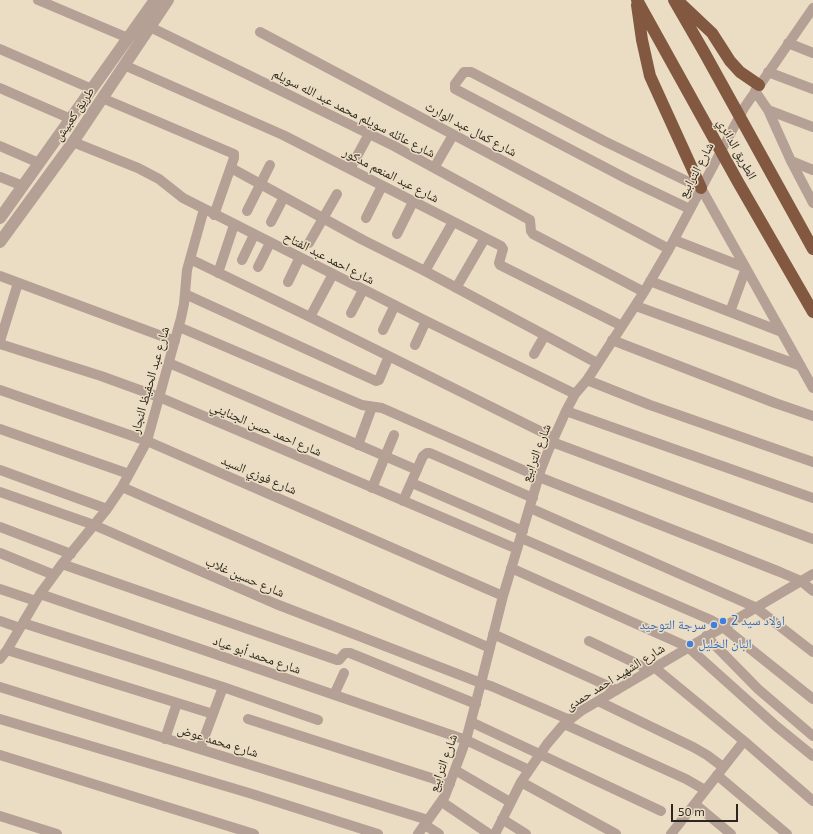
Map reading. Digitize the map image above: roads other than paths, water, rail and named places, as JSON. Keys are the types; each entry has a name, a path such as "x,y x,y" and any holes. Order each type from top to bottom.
{"highway":[{"name":"الطريق الدائري","path":"637,0 738,182 813,312"},
{"path":"637,0 642,40 650,76 701,188"},
{"name":"الطريق الدائري","path":"675,0 813,249"},
{"path":"675,0 707,27 730,61 757,88"}],"street":[{"path":"38,0 128,38"},
{"name":"طريق كعبيش","path":"0,218 155,0"},
{"name":"طريق كعبيش","path":"0,242 73,142 168,0"},
{"name":"شارع الترابيع","path":"418,834 442,802 466,740 502,596 539,477 566,411 575,394 587,380 612,340 636,306 671,245 744,108 788,43 808,22 813,8"},
{"name":"شارع عائله سويلم محمد عبد الله سويلم","path":"150,27 369,134 434,168 530,220 531,231 533,234 644,292"},
{"name":"شارع كمال عبد الوارث","path":"260,32 453,135 671,245 746,268"},
{"path":"788,43 813,52"},
{"path":"0,49 92,89"},
{"name":"شارع عبد المنعم مدكور","path":"124,66 283,135 485,238 502,248 498,263 500,265 622,326"},
{"path":"690,209 630,180 457,90 454,86 462,74 467,71 471,72 631,155 701,188 813,388"},
{"path":"768,72 813,89"},
{"path":"0,88 71,119"},
{"path":"757,88 791,161 813,203"},
{"path":"102,98 231,152 235,156 214,215"},
{"path":"82,103 94,110"},
{"path":"768,110 813,127"},
{"path":"350,169 369,134"},
{"path":"434,168 453,135"},
{"name":"شارع احمد عبد الفتاح","path":"73,142 138,168 158,179 183,198 214,215 575,394"},
{"path":"0,146 39,163"},
{"path":"791,161 813,170"},
{"path":"248,211 270,165"},
{"path":"231,168 597,363"},
{"path":"0,177 23,186"},
{"path":"366,218 382,186"},
{"path":"309,243 337,194"},
{"path":"271,222 284,197"},
{"path":"397,234 413,202"},
{"name":"شارع عبد الحفيظ النجار","path":"0,659 54,575 107,509 122,487 147,441 175,341 184,304 187,270 204,209"},
{"path":"426,272 453,222"},
{"path":"218,273 234,225"},
{"path":"242,260 254,235"},
{"path":"456,288 485,238"},
{"path":"258,267 270,243"},
{"path":"288,282 300,257"},
{"path":"190,259 389,356 553,440 813,539"},
{"path":"730,312 746,268"},
{"path":"310,317 333,274"},
{"path":"0,276 175,341"},
{"path":"650,281 782,332"},
{"path":"0,341 18,283"},
{"path":"351,313 363,290"},
{"path":"185,294 376,381 379,380 389,356"},
{"path":"383,330 395,306"},
{"path":"636,306 801,366"},
{"path":"415,345 426,321"},
{"path":"178,327 362,405 382,408 539,477 801,581 813,591"},
{"path":"534,354 545,335"},
{"path":"612,340 775,403 813,416"},
{"name":"شارع احمد حسن الجنايني","path":"0,344 102,376 159,397 517,549"},
{"path":"169,363 417,470"},
{"path":"587,380 644,402 813,462"},
{"name":"شارع فوزي السيد","path":"0,390 147,441 502,596"},
{"path":"358,445 372,407"},
{"path":"566,411 813,498"},
{"path":"0,430 129,474"},
{"path":"372,488 394,435"},
{"path":"403,501 424,454 430,453 533,498"},
{"path":"0,470 107,509"},
{"path":"412,483 522,535 691,610 723,627 813,699"},
{"path":"122,487 490,648"},
{"name":"شارع حسين غلاب","path":"0,492 94,525 276,604 481,684 491,686 686,779 705,790"},
{"path":"530,508 756,607 813,652"},
{"path":"0,527 71,554"},
{"path":"0,554 54,575"},
{"path":"62,564 337,660 339,660 345,653 350,653 476,704"},
{"path":"511,568 688,647 776,726 813,756"},
{"name":"شارع الشهيد احمد حمدى","path":"495,834 521,782 556,732 567,722 581,711 813,574"},
{"name":"شارع محمد أبو عياد","path":"0,589 38,598 466,740 529,770"},
{"path":"0,621 22,626 223,687 318,720"},
{"path":"493,634 617,690"},
{"path":"706,636 758,689 813,736"},
{"path":"588,641 652,669 744,741 809,798"},
{"path":"7,650 213,714"},
{"path":"334,695 344,673"},
{"name":"شارع محمد عوض","path":"0,687 166,738 426,822 438,834"},
{"path":"200,749 223,687"},
{"path":"598,701 700,750 720,771 787,834"},
{"path":"166,738 177,703"},
{"path":"0,719 249,793 378,834"},
{"path":"248,719 450,784"},
{"path":"471,722 661,811"},
{"path":"671,834 744,741"},
{"path":"0,755 254,834"},
{"path":"455,770 510,802"},
{"path":"521,782 616,834"},
{"path":"442,802 489,834"},
{"path":"695,804 731,834"},
{"path":"0,816 57,834"},
{"path":"502,819 526,834"}],"place":[{"name":"اولاد سيد 2","path":"723,621"},
{"name":"سرجة التوحيد","path":"714,625"},
{"name":"البان الخليل","path":"690,644"}]}
